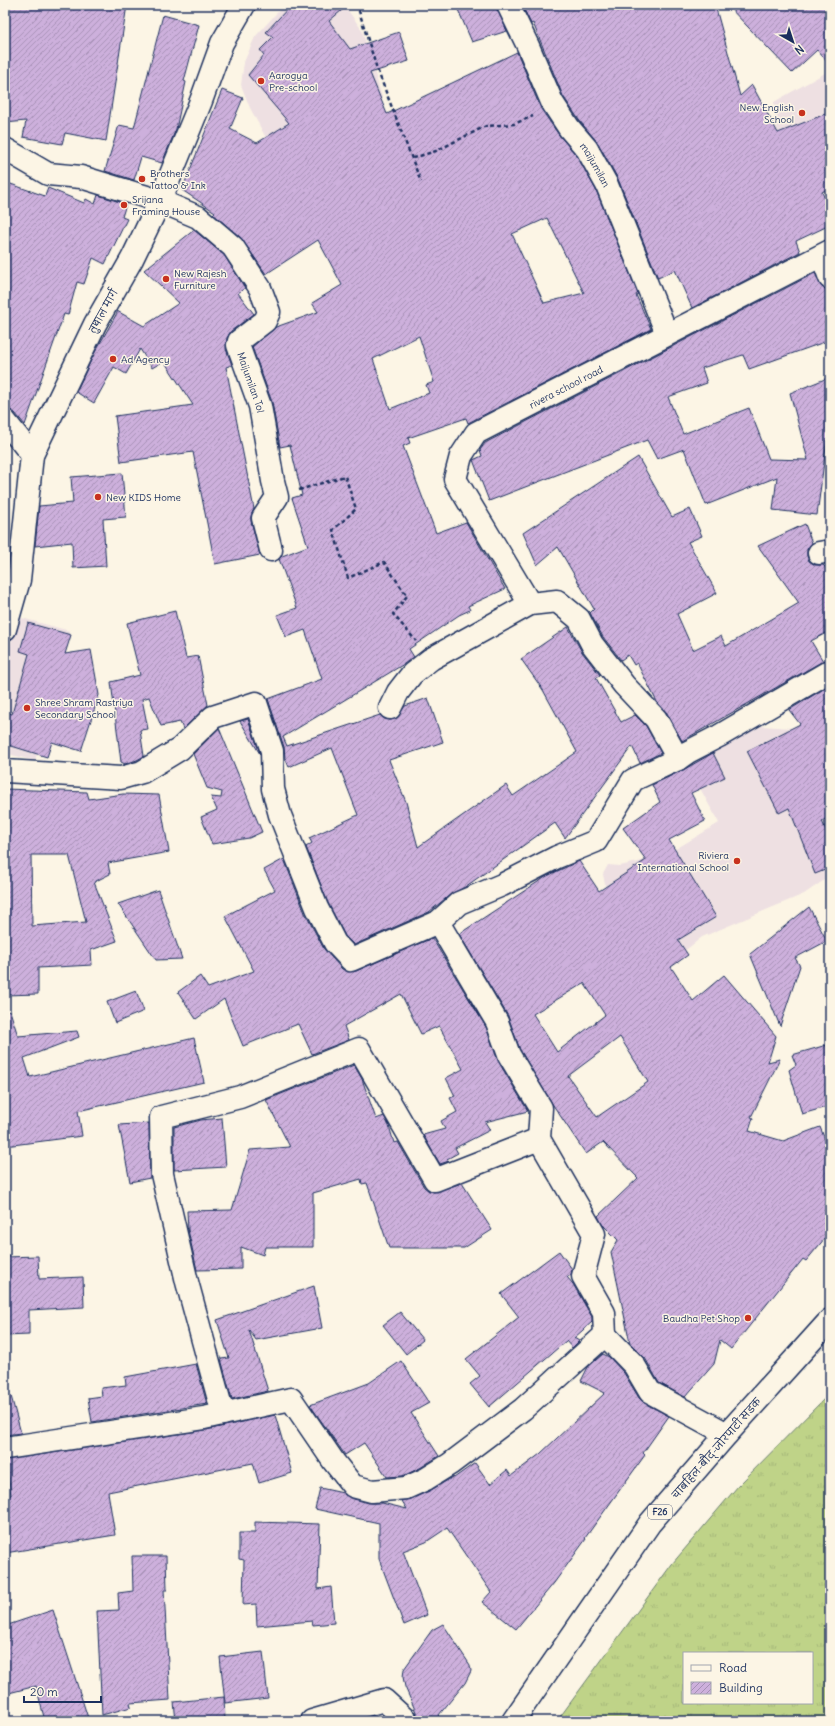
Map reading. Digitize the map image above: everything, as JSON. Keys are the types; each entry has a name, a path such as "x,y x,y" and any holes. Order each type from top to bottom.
{"street":[{"name":"तुषाल मार्ग","path":"5,629 19,580 32,455 95,324 132,259 160,201 201,101 222,43 244,5"},
{"name":"maijumilan","path":"508,5 528,46 552,102 569,128 587,149 607,185 667,334"},
{"path":"5,149 48,174 81,177 160,201"},
{"name":"Maijumilan Tol","path":"160,201 198,217 233,247 260,288 269,312 268,317 239,341 238,345 260,406 277,497"},
{"path":"826,253 830,278"},
{"name":"rivera school road","path":"530,604 455,480 462,456 476,433 826,253"},
{"path":"5,421 32,455"},
{"path":"271,550 263,518 277,497"},
{"path":"390,708 398,692 412,674 431,659 530,604 557,601 579,619 592,644 624,685 656,719 678,759"},
{"path":"5,771 121,778 142,772 180,750 213,717 256,703 272,751 273,789 280,815 316,908 335,943 351,960 438,922 459,903 502,885 557,857 596,841 633,780 678,759 830,671"},
{"path":"438,922 497,1022 509,1055 541,1108 538,1139 594,1234 583,1276 604,1313 605,1335 634,1365 650,1392 727,1434"},
{"path":"223,1414 186,1282 162,1174 161,1116 240,1097 359,1048 435,1180 538,1139"},
{"name":"चाबहिल-बौद्-जोरपाटी सडक","path":"513,1721 650,1523 727,1434 830,1320"},
{"path":"5,1448 223,1414 290,1399 334,1462 353,1486 372,1491 406,1488 426,1479 450,1464 523,1409 605,1335"},
{"path":"312,1721 384,1700 407,1721"}],"path":[{"path":"354,5 359,11 377,69 413,158 421,182"},
{"path":"413,158 436,151 486,126 514,124 523,121 538,113 552,102"},
{"path":"277,497 345,476 356,508 333,530 348,578 384,562 407,596 393,614 431,659"}],"shaded area":[{"path":"284,5 344,5 362,30 382,97 332,131 277,152 265,136 250,108 241,85 244,62 255,37"},
{"name":"New English School","path":"825,73 830,75 830,157 795,174 775,124 774,102"},
{"name":"Shree Shram Rastriya Secondary School","path":"18,617 70,631 35,761 5,753 5,664"},
{"name":"Riviera International School","path":"830,721 830,876 804,894 702,937 687,949 644,963 610,912 603,874 608,865 620,866 664,856 719,823 696,781 693,755 762,726 791,728"}],"green space":[{"path":"830,1393 830,1721 557,1721 672,1564 738,1486"}],"building":[{"path":"5,5 127,5 106,141 65,133 62,144 23,137 26,121 5,123"},
{"path":"291,5 348,5 329,21 350,49 399,32 409,61 370,73 387,114 517,52 541,109 559,135 577,156 596,190 638,294 636,295 651,329 468,423 466,418 408,438 410,443 403,446 436,533 466,522 505,589 468,606 470,610 459,615 409,649 414,657 404,664 283,737 287,746 380,715 385,719 391,720 397,718 405,706 428,698 443,742 389,760 406,802 418,847 506,785 513,796 577,752 543,690 521,659 568,627 582,652 600,675 596,678 621,722 635,715 646,726 661,753 640,763 632,746 565,838 555,823 465,887 451,894 429,912 354,945 345,936 328,903 306,847 312,843 309,838 358,815 332,748 289,767 268,699 322,679 305,630 286,637 277,615 297,608 279,559 282,556 308,546 292,498 302,495 290,445 280,447 272,402 252,347 276,327 318,312 312,303 342,285 318,240 266,274 241,238 213,214 215,212 182,190 222,90 243,98 230,129 257,143 289,123 248,75 264,55 260,50 273,37 266,32","holes":["547,218 584,293 544,303 512,234","419,336 434,382 426,385 429,393 390,409 373,359"]},
{"path":"456,5 496,5 507,31 472,42"},
{"path":"522,5 715,5 740,96 752,85 778,133 830,112 830,188 822,192 830,210 830,225 796,241 800,252 692,308 675,270 658,278 618,179 598,143 579,120 563,96 533,23 531,24"},
{"path":"727,5 830,5 830,65 817,50 792,73"},
{"path":"163,15 199,25 184,81 186,82 176,129 162,163 141,157 134,180 105,171 119,125 134,128"},
{"path":"5,182 45,196 48,188 84,203 86,199 95,204 98,195 126,204 122,217 127,219 105,264 93,258 84,284 77,282 68,315 64,314 25,425 15,413 5,409"},
{"path":"194,230 224,255 245,288 238,293 254,314 231,331 227,338 226,349 232,365 226,367 254,509 251,516 251,521 260,555 215,564 193,452 121,462 115,416 193,405 164,361 152,368 140,349 126,374 114,367 94,403 76,392 117,311 144,326 179,303 144,270"},
{"path":"815,273 822,287 829,290 830,294 830,340 749,369 743,355 702,368 707,383 668,397 683,434 749,408 769,459 808,460 790,393 830,377 830,439 827,439 817,515 773,510 777,477 706,505 684,449 657,459 647,440 489,501 473,460 482,456 480,450 485,443"},
{"path":"638,457 672,517 690,509 702,536 688,542 717,593 677,614 693,650 721,636 726,646 799,603 758,546 805,524 812,543 807,549 809,561 815,565 823,565 830,572 830,631 811,641 823,661 682,741 667,713 657,702 637,663 634,665 628,655 621,660 603,637 590,613 594,609 558,547 537,565 523,533"},
{"path":"122,473 126,517 103,519 106,566 73,568 72,542 35,546 39,506 73,503 71,477"},
{"path":"175,611 186,658 198,656 208,705 183,729 180,722 161,726 149,697 142,699 148,729 140,730 144,756 125,764 121,762 111,682 140,675 127,623"},
{"path":"28,623 71,635 65,654 91,650 99,695 81,751 52,742 47,757 5,744 5,712 12,714 29,654 20,651"},
{"path":"830,685 830,816 822,821 830,840 830,868 815,874 789,808 779,813 747,751 800,724 789,710"},
{"path":"248,719 260,753 260,754 240,721"},
{"path":"219,728 262,832 249,838 212,844 201,817 217,810 211,797 221,798 222,792 207,788 193,754"},
{"path":"713,753 725,777 691,793 705,821 669,840 716,917 678,940 688,955 671,967 693,1001 724,975 776,1036 768,1062 780,1059 751,1117 753,1118 749,1131 783,1141 820,1127 830,1152 830,1232 806,1261 803,1259 731,1349 720,1340 714,1364 685,1397 659,1383 645,1358 630,1343 611,1252 618,1240 602,1224 598,1216 638,1178 603,1142 586,1154 553,1105 520,1050 508,1016 459,934 547,876 579,861 599,891 646,860 623,828 660,802 652,785","holes":["584,983 605,1015 557,1052 533,1014","620,1037 648,1082 597,1117 568,1076"]},
{"path":"5,789 87,792 89,799 123,794 159,795 169,852 108,863 110,874 94,882 117,941 91,950 92,965 38,968 38,994 5,995","holes":["31,855 69,855 86,922 32,926"]},
{"path":"284,859 305,913 324,949 342,969 348,972 356,971 432,938 486,1027 498,1061 528,1111 485,1122 490,1130 455,1148 458,1153 447,1159 449,1161 440,1164 423,1135 445,1129 441,1121 457,1112 450,1098 455,1096 446,1078 463,1069 439,1026 421,1034 401,994 344,1026 349,1040 312,1054 298,1024 243,1046 224,999 196,1019 178,992 200,976 208,988 254,971 225,916 275,890 264,870"},
{"path":"158,890 182,959 156,960 118,904"},
{"path":"809,907 827,941 795,958 800,966 780,1026 750,954"},
{"path":"136,991 144,1011 115,1023 107,1002"},
{"path":"10,1011 18,1036 77,1031 79,1037 24,1058 30,1077 194,1038 204,1082 78,1111 82,1136 5,1146 5,1012"},
{"path":"830,1044 830,1106 802,1114 789,1070 796,1065 792,1055"},
{"path":"354,1065 362,1079 376,1119 384,1116 389,1126 394,1143 398,1142 424,1187 429,1191 434,1192 462,1183 492,1230 464,1248 389,1248 367,1183 362,1184 361,1179 313,1193 313,1247 265,1247 263,1255 241,1247 241,1269 197,1270 188,1230 187,1211 232,1210 250,1150 290,1147 266,1100"},
{"path":"222,1118 226,1167 174,1170 174,1127 201,1120"},
{"path":"149,1123 150,1178 130,1182 119,1125"},
{"path":"559,1251 572,1269 571,1275 567,1277 573,1284 592,1317 592,1322 574,1338 579,1341 572,1348 566,1341 489,1407 470,1384 480,1376 466,1359 519,1317 501,1294"},
{"path":"38,1256 39,1279 83,1277 84,1307 29,1310 29,1335 5,1336 5,1257"},
{"path":"314,1286 322,1328 256,1340 249,1330 268,1391 232,1399 221,1359 229,1358 217,1320"},
{"path":"400,1312 423,1340 406,1354 383,1325"},
{"path":"603,1354 609,1357 624,1373 639,1398 644,1403 669,1416 643,1453 645,1455 554,1583 516,1629 482,1602 491,1592 447,1528 426,1542 403,1551 427,1615 404,1625 379,1559 379,1523 315,1509 320,1488 343,1493 350,1498 369,1503 382,1503 407,1509 402,1501 411,1499 431,1490 453,1477 454,1478 475,1463 490,1484 507,1470 511,1476 540,1454 605,1393 581,1381 588,1367"},
{"path":"401,1361 429,1403 411,1413 439,1456 420,1468 403,1476 387,1477 364,1443 345,1455 310,1405 369,1383"},
{"path":"196,1364 207,1404 92,1422 88,1398 102,1396 101,1388 126,1385 125,1377"},
{"path":"11,1396 21,1433 5,1435 5,1397"},
{"path":"275,1415 292,1473 259,1483 253,1463 108,1492 115,1535 5,1553 5,1496 11,1495 6,1460 206,1430"},
{"path":"255,1522 320,1524 318,1589 331,1587 334,1623 313,1625 312,1621 257,1626 256,1604 243,1605 244,1560 239,1559 239,1533 255,1533"},
{"path":"132,1556 166,1556 167,1590 164,1590 170,1700 130,1703 131,1707 102,1715 97,1611 119,1610 118,1593 133,1591"},
{"path":"53,1610 89,1721 45,1721 36,1686 5,1694 5,1626"},
{"path":"443,1624 470,1665 471,1671 465,1683 434,1721 420,1721 405,1687 403,1677 404,1669 432,1630"},
{"path":"263,1652 268,1698 225,1703 220,1657"},
{"path":"224,1697 225,1721 176,1721 174,1702"}],"place":[{"name":"Aarogya Pre-school","path":"261,81"},
{"name":"New English School","path":"802,113"},
{"name":"Brothers Tattoo & Ink","path":"142,179"},
{"name":"Srijana Framing House","path":"124,205"},
{"name":"New Rajesh Furniture","path":"166,279"},
{"name":"Ad Agency","path":"113,359"},
{"name":"New KIDS Home","path":"98,497"},
{"name":"Shree Shram Rastriya Secondary School","path":"27,708"},
{"name":"Riviera International School","path":"737,861"},
{"name":"Baudha Pet Shop","path":"748,1318"}]}
